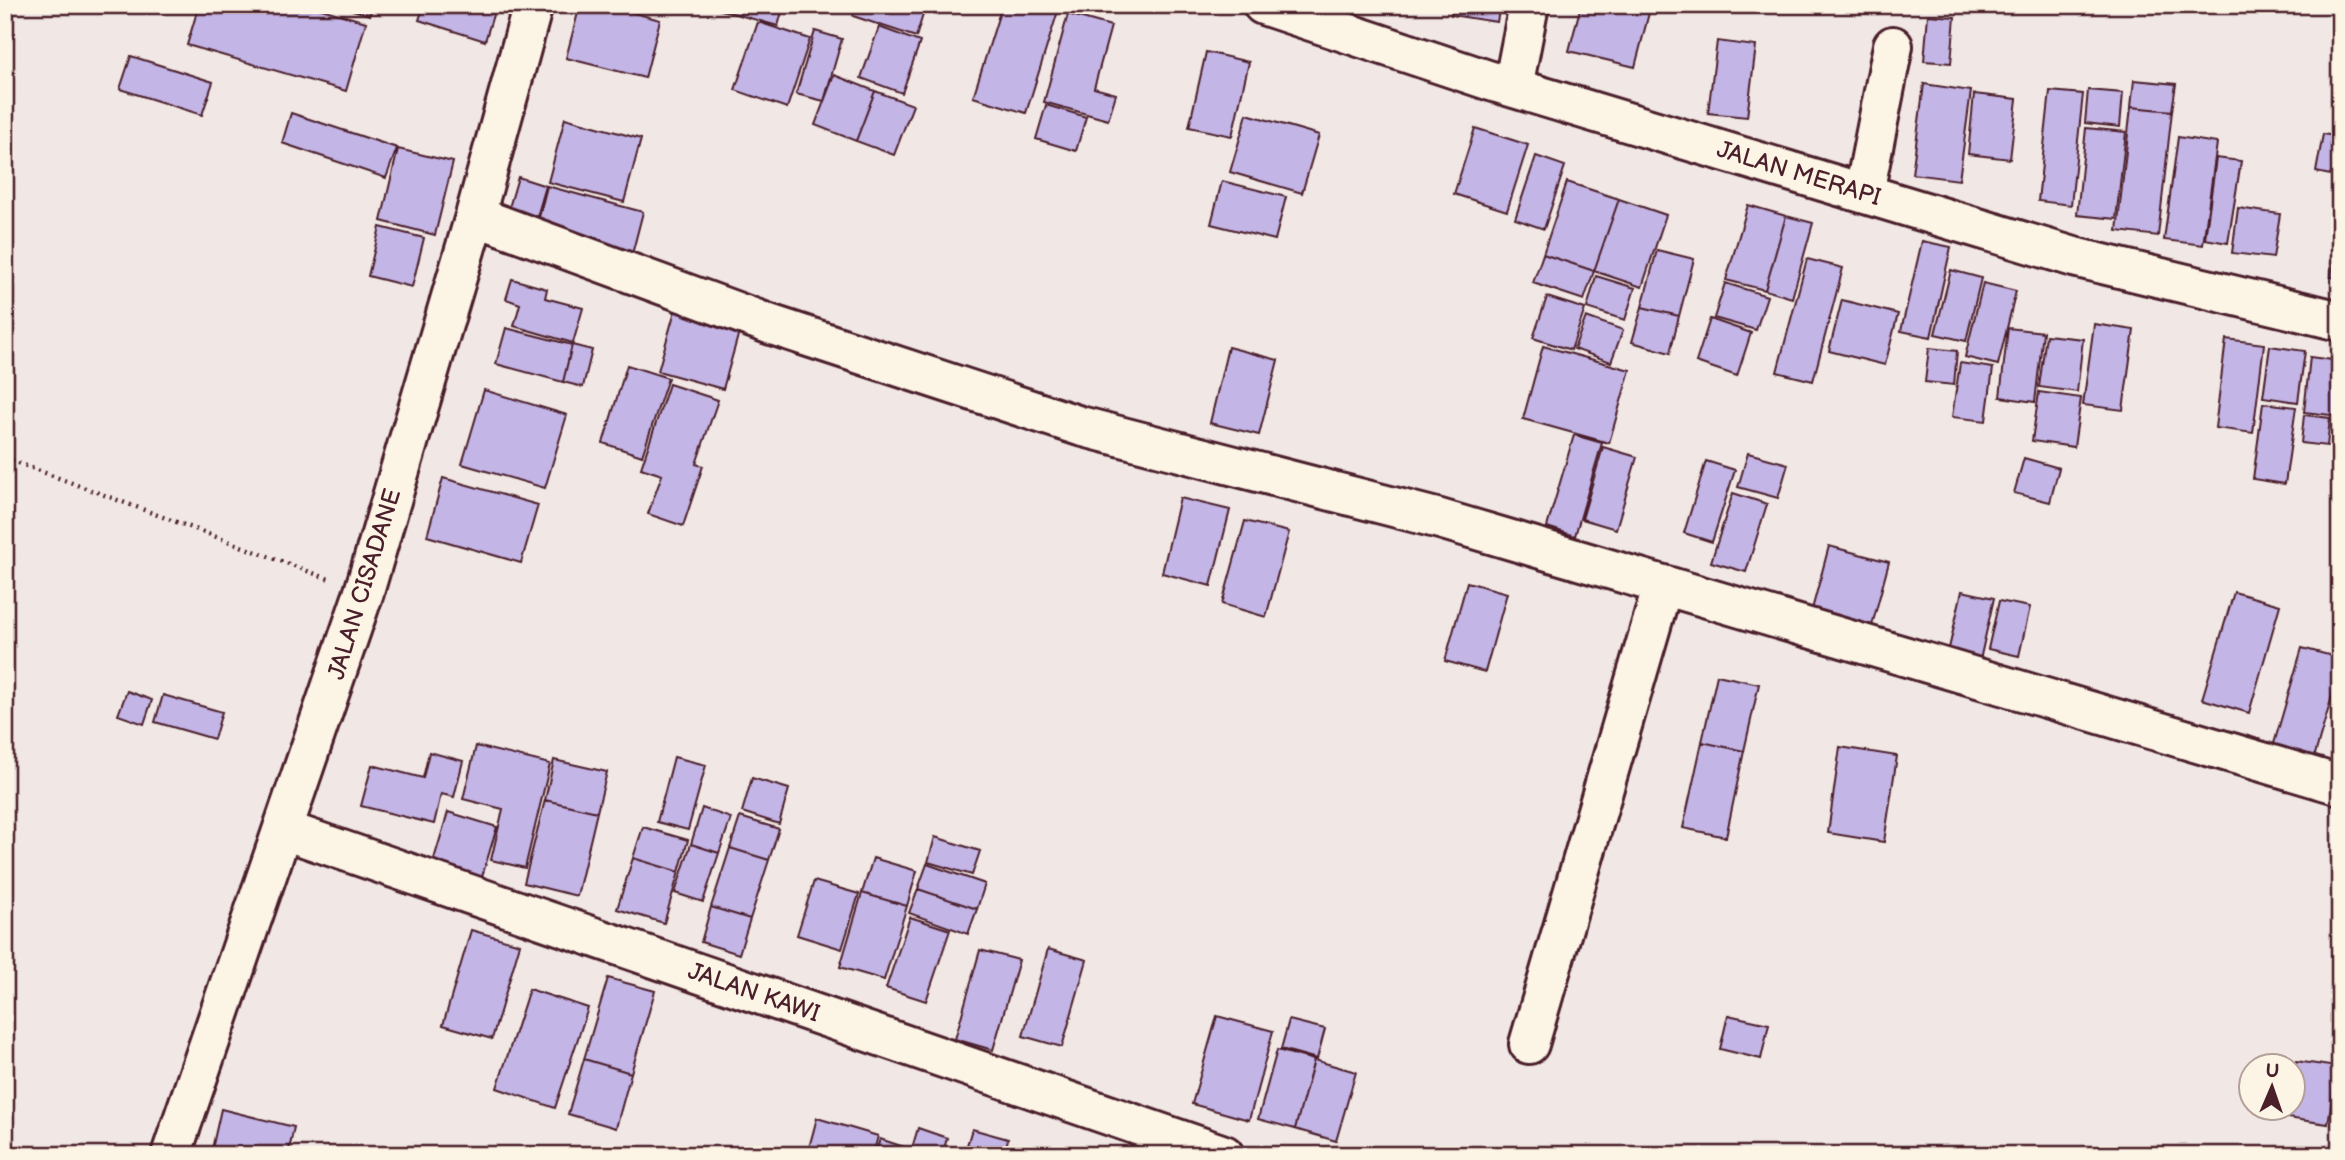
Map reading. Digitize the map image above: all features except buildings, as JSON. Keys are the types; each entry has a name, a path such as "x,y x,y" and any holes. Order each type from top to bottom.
{"street":[{"name":"JALAN CISADANE","path":"171,1155 364,592 475,216 533,5"},
{"name":"JALAN MERAPI","path":"1263,5 1513,87 2074,257 2340,321"},
{"path":"1513,87 1528,5"},
{"path":"1864,193 1893,46"},
{"path":"475,216 769,324 1080,426 1440,519 2340,785"},
{"path":"1529,1044 1663,585"},
{"name":"JALAN KAWI","path":"284,830 1224,1155"}],"path":[{"path":"5,458 364,592"}]}
